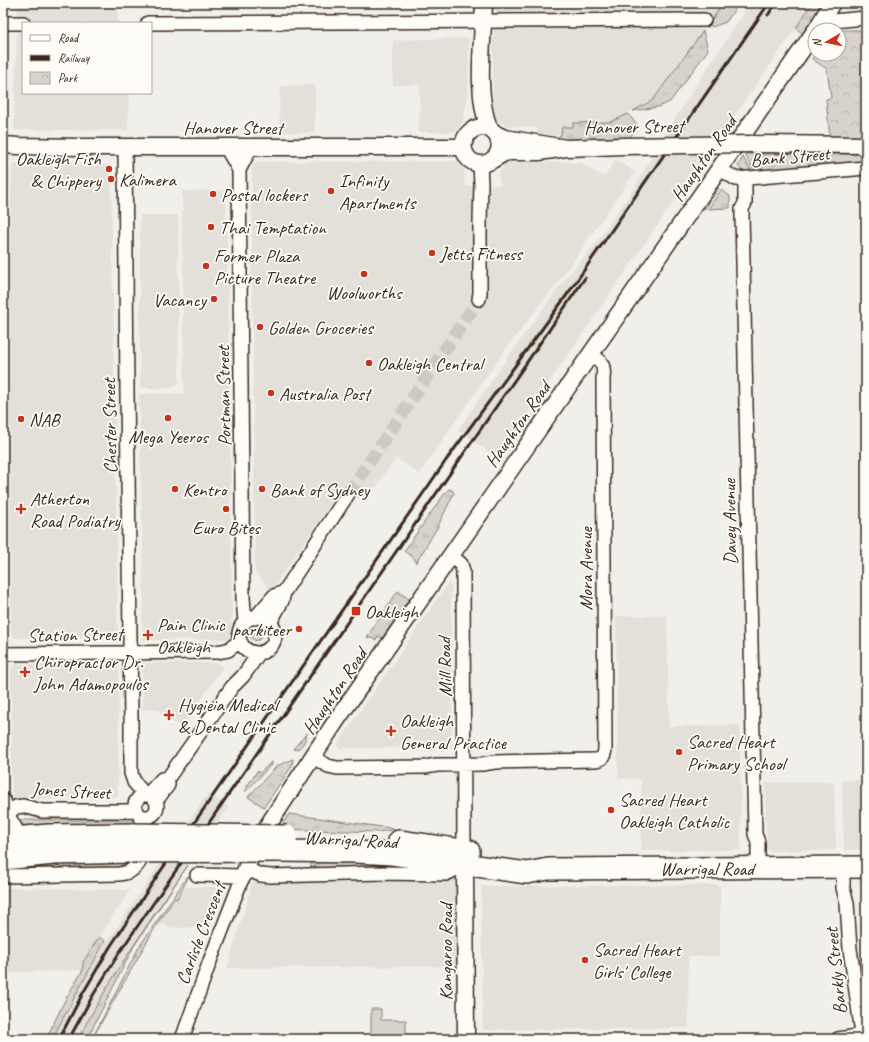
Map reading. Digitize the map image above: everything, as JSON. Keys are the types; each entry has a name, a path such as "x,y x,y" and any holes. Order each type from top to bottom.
{"highway":[{"name":"Warrigal Road","path":"3,859 54,854 140,829"},
{"name":"Warrigal Road","path":"11,838 140,829 356,852 527,861 548,869 853,867"}],"street":[{"path":"479,299 481,184 487,162 500,150 499,139 492,131 484,112 481,95 484,3"},
{"path":"823,19 864,18"},
{"name":"Haughton Road","path":"257,842 313,757 451,555 823,19"},
{"path":"152,23 704,20"},
{"path":"3,23 22,23"},
{"path":"481,95 475,109 470,131 464,141 463,147 470,160 487,162"},
{"path":"470,131 476,128 492,131"},
{"name":"Hanover Street","path":"492,131 505,138 566,148"},
{"name":"Hanover Street","path":"487,162 510,152 539,152 566,148 752,144 866,145"},
{"name":"Hanover Street","path":"3,145 125,147 463,147"},
{"name":"Chester Street","path":"125,147 131,773 134,782 149,797"},
{"name":"Portman Street","path":"226,147 239,170"},
{"name":"Portman Street","path":"250,620 243,598 239,170 251,147"},
{"name":"Bank Street","path":"720,169 729,176 740,179 866,168"},
{"name":"Davey Avenue","path":"740,179 745,202 742,209 755,834 758,842 755,867"},
{"name":"Mora Avenue","path":"465,764 600,760 603,757 605,749 603,379 594,370 588,358"},
{"path":"270,623 282,601 284,592 348,494"},
{"name":"Mill Road","path":"451,555 461,564 463,568 465,858"},
{"path":"442,569 457,573 462,578"},
{"path":"232,687 234,678 242,662 243,645 240,631 274,596 284,592"},
{"path":"243,645 254,653 259,653 267,650 274,640 275,634 270,623 260,618 250,620"},
{"name":"Station Street","path":"3,654 216,652 243,645"},
{"path":"3,876 125,874 132,871 139,863 140,829 136,805 137,802 149,797 168,785 168,778 232,687 243,676 259,653"},
{"path":"313,757 328,766 337,768 426,767 465,764"},
{"path":"140,829 157,809 149,797"},
{"name":"Jones Street","path":"5,808 23,806 42,811 140,829"},
{"path":"5,808 11,838"},
{"name":"Carlisle Crescent","path":"182,1039 210,961 257,842"},
{"name":"Warrigal Road","path":"197,875 245,872 271,876 382,873 446,874 465,858"},
{"name":"Kangaroo Road","path":"465,858 466,1039"},
{"name":"Barkly Street","path":"853,867 847,903 850,949 860,1036"},
{"path":"838,1039 860,1036"}],"shaded area":[{"path":"18,3 118,3 118,22 22,22 22,94 129,94 128,130 14,130"},
{"path":"496,3 723,3 653,100 610,122 573,123 573,127 561,135 538,134 538,130 534,127 507,126 493,119 493,39"},
{"path":"751,3 812,3 497,458 458,430 510,354 569,274 594,246 634,188 696,85"},
{"path":"469,38 468,97 462,123 459,129 453,132 419,132 420,85 393,85 393,40"},
{"path":"315,85 315,133 279,132 280,86"},
{"path":"616,159 635,172 564,274 505,350 419,474 396,458 365,503 342,487 271,591 255,572 252,167 256,162 459,161 464,166 465,186 501,185 498,175 505,163 581,163 604,177"},
{"path":"12,163 109,165 111,167 118,639 15,638 11,634 9,264"},
{"path":"226,190 232,639 143,640 142,608 144,608 139,394 184,393 182,191"},
{"path":"140,215 178,215 179,383 174,388 140,388"},
{"path":"448,583 451,585 452,748 339,748 337,745"},
{"name":"Sacred Heart Primary School","path":"616,616 667,616 669,726 740,725 741,850 641,851 641,779 618,779"},
{"path":"142,663 218,663 223,667 182,728 155,709 143,710"},
{"path":"16,664 119,664 118,797 12,799 11,670"},
{"path":"842,780 866,780 866,850 844,850"},
{"path":"834,781 836,850 769,851 767,849 765,783"},
{"path":"208,793 229,808 130,950 85,1039 46,1039 66,998 82,970 3,973 3,888 130,890 99,937 107,942"},
{"path":"462,879 461,966 227,968 253,881"},
{"name":"Sacred Heart Girls' College","path":"720,885 720,956 688,956 689,1028 483,1030 481,886"},
{"path":"182,887 222,887 207,927 173,928 157,923 175,898 177,898"}],"green space":[{"path":"723,3 739,3 726,22 712,27 709,24"},
{"path":"812,3 823,3 811,22 807,22 807,28 803,34 796,28"},
{"path":"847,30 866,30 866,138 830,138 826,99 831,98 827,69 816,62 847,62"},
{"path":"703,31 708,50 670,102 658,107 633,111 653,100"},
{"path":"628,114 638,126 628,139 581,142 552,140 561,135 562,127 573,127 573,123 610,122"},
{"path":"745,154 866,154 866,163 754,172"},
{"path":"743,157 750,169 749,172 742,171 738,166"},
{"path":"719,188 705,209 702,208 715,190"},
{"path":"721,190 730,196 730,208 708,209"},
{"path":"449,489 454,493 437,528 416,563 414,558 404,551"},
{"path":"398,591 409,599 382,638 378,636 376,640 367,637"},
{"path":"256,629 260,631 262,635 260,639 256,641 252,639 250,635 252,631"},
{"path":"307,733 303,743 295,750 294,748"},
{"path":"293,759 292,766 264,807 248,797 277,766"},
{"path":"271,762 273,763 245,792 244,791 257,771 260,773"},
{"path":"289,814 397,829 378,832 279,829"},
{"path":"15,820 132,820 137,826 33,830"},
{"path":"311,859 346,859 437,868 311,868"},
{"path":"128,860 121,866 111,868 3,870 3,867"},
{"path":"188,865 134,946 87,1039 78,1039 90,1016 144,929"},
{"path":"189,876 177,899 175,898 157,924 92,1039 139,947"},
{"path":"99,937 105,941 52,1039 46,1039 66,998 83,970 83,962"},
{"path":"371,1009 381,1009 381,1020 406,1020 406,1038 371,1039"}],"tunnel":[{"path":"348,494 479,299"}],"railway":[{"path":"59,1039 83,993 110,947 160,872 447,459 569,292 769,3"},
{"path":"768,15 776,3"},
{"path":"69,1039 92,997 119,953 585,278"}],"place":[{"name":"Oakleigh Fish & Chippery","path":"109,169"},
{"name":"Kalimera","path":"111,179"},
{"name":"Infinity Apartments","path":"331,191"},
{"name":"Postal lockers","path":"213,194"},
{"name":"Thai Temptation","path":"211,227"},
{"name":"Jetts Fitness","path":"432,253"},
{"name":"Former Plaza Picture Theatre","path":"206,266"},
{"name":"Woolworths","path":"364,274"},
{"name":"Vacancy","path":"214,299"},
{"name":"Golden Groceries","path":"260,327"},
{"name":"Oakleigh Central","path":"369,363"},
{"name":"Australia Post","path":"271,393"},
{"name":"Mega Yeeros","path":"168,418"},
{"name":"NAB","path":"21,419"},
{"name":"Kentro","path":"175,489"},
{"name":"Bank of Sydney","path":"262,489"},
{"name":"Atherton Road Podiatry","path":"21,509"},
{"name":"Euro Bites","path":"226,509"},
{"name":"Oakleigh","path":"356,611"},
{"name":"parkiteer","path":"299,629"},
{"name":"Pain Clinic Oakleigh","path":"148,635"},
{"name":"Chiropractor Dr. John Adamopoulos","path":"25,672"},
{"name":"Hygieia Medical & Dental Clinic","path":"169,715"},
{"name":"Oakleigh General Practice","path":"391,731"},
{"name":"Sacred Heart Primary School","path":"679,752"},
{"name":"Sacred Heart Oakleigh Catholic","path":"611,810"},
{"name":"Sacred Heart Girls' College","path":"585,960"}]}
